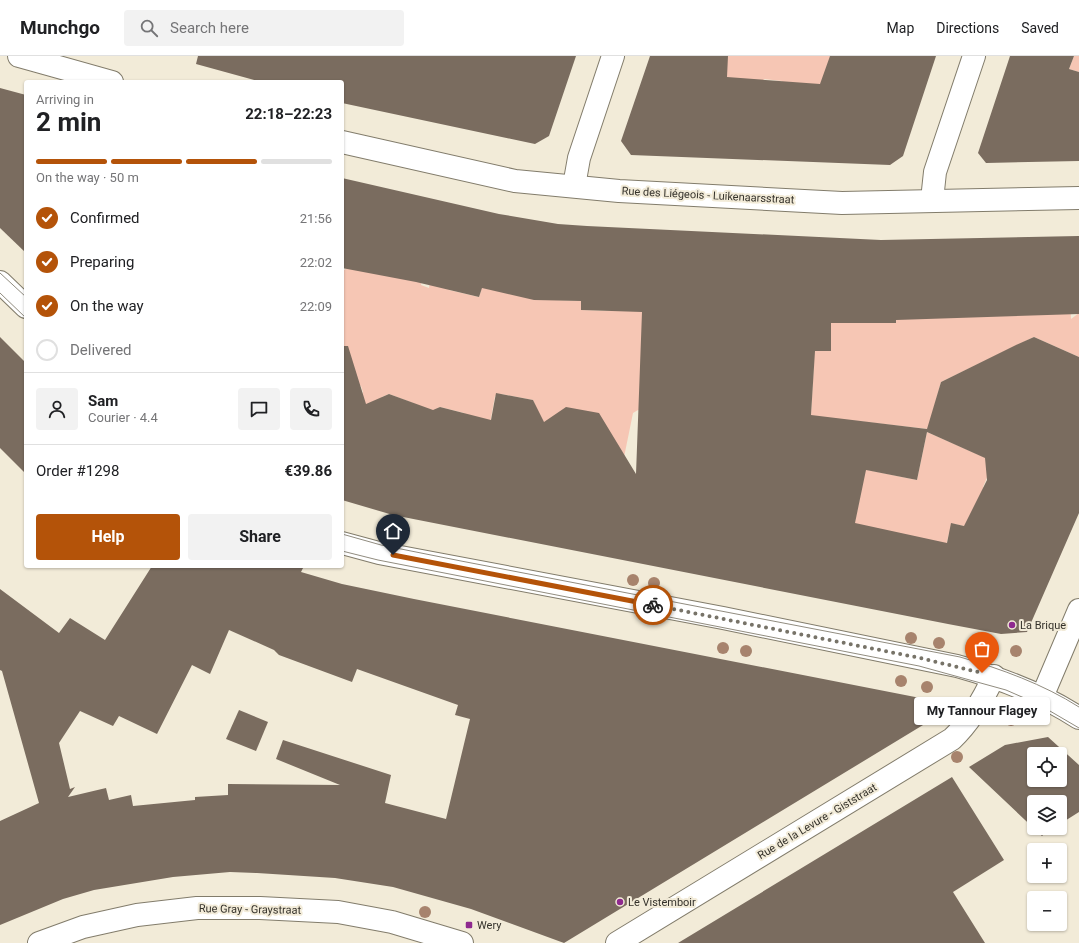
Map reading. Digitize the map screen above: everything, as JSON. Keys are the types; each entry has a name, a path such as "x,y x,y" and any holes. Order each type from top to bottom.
{"street":[{"path":"19,56 105,80"},
{"path":"574,186 579,158 613,56"},
{"path":"932,200 935,172 974,56"},
{"name":"Rue des Liégeois - Luikenaarsstraat","path":"344,142 515,181 619,191 842,203 1079,198"},
{"path":"0,282 24,305"},
{"path":"344,544 379,553 920,658 994,676 1042,697 1079,718"},
{"path":"1042,697 1079,610"},
{"name":"Rue de la Levure - Giststraat","path":"618,943 952,739 965,726 984,698 994,676"},
{"name":"Rue Gray - Graystraat","path":"39,943 83,927 137,915 197,908 260,908 338,912 392,922 462,943"}],"shaded area":[{"path":"714,56 830,56 857,90 782,90 782,81 764,79 763,85 726,98 727,72"},
{"path":"1074,56 1079,56 1079,72 1069,69"},
{"path":"349,255 423,273 421,285 429,288 431,275 452,279 449,290 479,297 482,287 555,300 581,301 581,310 612,311 630,297 736,404 811,415 814,361 813,351 831,317 877,323 896,323 897,295 1069,283 1071,319 1079,313 1079,357 1034,337 941,382 928,429 857,421 848,466 917,480 927,432 993,461 983,487 1011,499 962,536 964,526 954,524 953,534 949,533 945,551 853,531 861,492 638,410 633,413 622,467 527,447 535,405 533,400 501,394 495,396 487,440 464,413 440,407 433,411 415,409 413,403 389,394 382,397 367,437 346,430 363,392 361,386 350,380 344,369 345,270"}],"building":[{"path":"198,56 576,56 549,136 535,144 344,103 344,80 254,80 196,64"},
{"path":"650,56 728,56 727,77 820,84 830,56 936,56 903,156 890,165 631,155 621,141"},
{"path":"1010,56 1074,56 1069,69 1079,72 1079,161 986,163 978,153"},
{"path":"0,88 24,94 24,251 0,228"},
{"path":"344,178 499,214 558,224 881,240 1079,236 1079,314 896,320 896,323 831,323 831,351 815,351 811,415 927,429 941,382 1016,345 1034,337 1079,357 1079,513 1027,632 1001,634 948,624 393,515 344,501 344,346 348,346 366,404 389,394 433,410 440,407 491,420 496,393 533,400 544,422 566,407 599,413 636,474 642,312 581,310 581,301 534,300 482,288 479,297 416,282 344,268","holes":["927,432 985,458 987,480 964,526 951,523 947,543 855,523 866,470 917,480"]},
{"path":"0,337 24,361 24,472 0,448"},
{"path":"151,568 303,568 301,572 342,584 956,705 564,943 471,909 393,887 335,878 230,872 173,877 94,890 63,899 0,925 0,821 39,803 2,671 0,670 0,589 59,633 70,618 105,640","holes":["229,630 274,650 279,655 352,682 357,669 458,705 455,715 470,719 446,819 385,803 391,775 283,740 276,759 340,785 228,784 228,795 195,797 195,800 133,806 131,795 109,800 106,788 68,797 75,787 70,789 59,743 80,711 113,726 119,716 157,734 192,665 210,674"]},
{"path":"239,710 268,722 256,751 226,739"},
{"path":"1048,737 1059,747 1027,747 1027,787 1067,787 1067,754 1079,765 1079,812 1067,820 1067,795 1027,795 1027,822 969,767 1005,745"},
{"path":"952,777 1004,860 953,892 985,943 678,943"}],"tram line":[{"path":"0,273 24,295"},
{"path":"0,293 24,316"},
{"path":"344,535 381,545 461,561 960,657 1036,684 1079,707"},
{"path":"344,552 378,560 919,666 1006,690 1038,704 1079,728"}],"way so far":[{"path":"653,605 920,658 982,673"}],"place":[{"name":"La Brique","path":"1012,625"},
{"name":"My Tannour Flagey","path":"982,673"},
{"name":"Le Vistemboir","path":"620,902"},
{"name":"Wery","path":"469,925"}],"route":[{"path":"393,555 653,605"}]}
